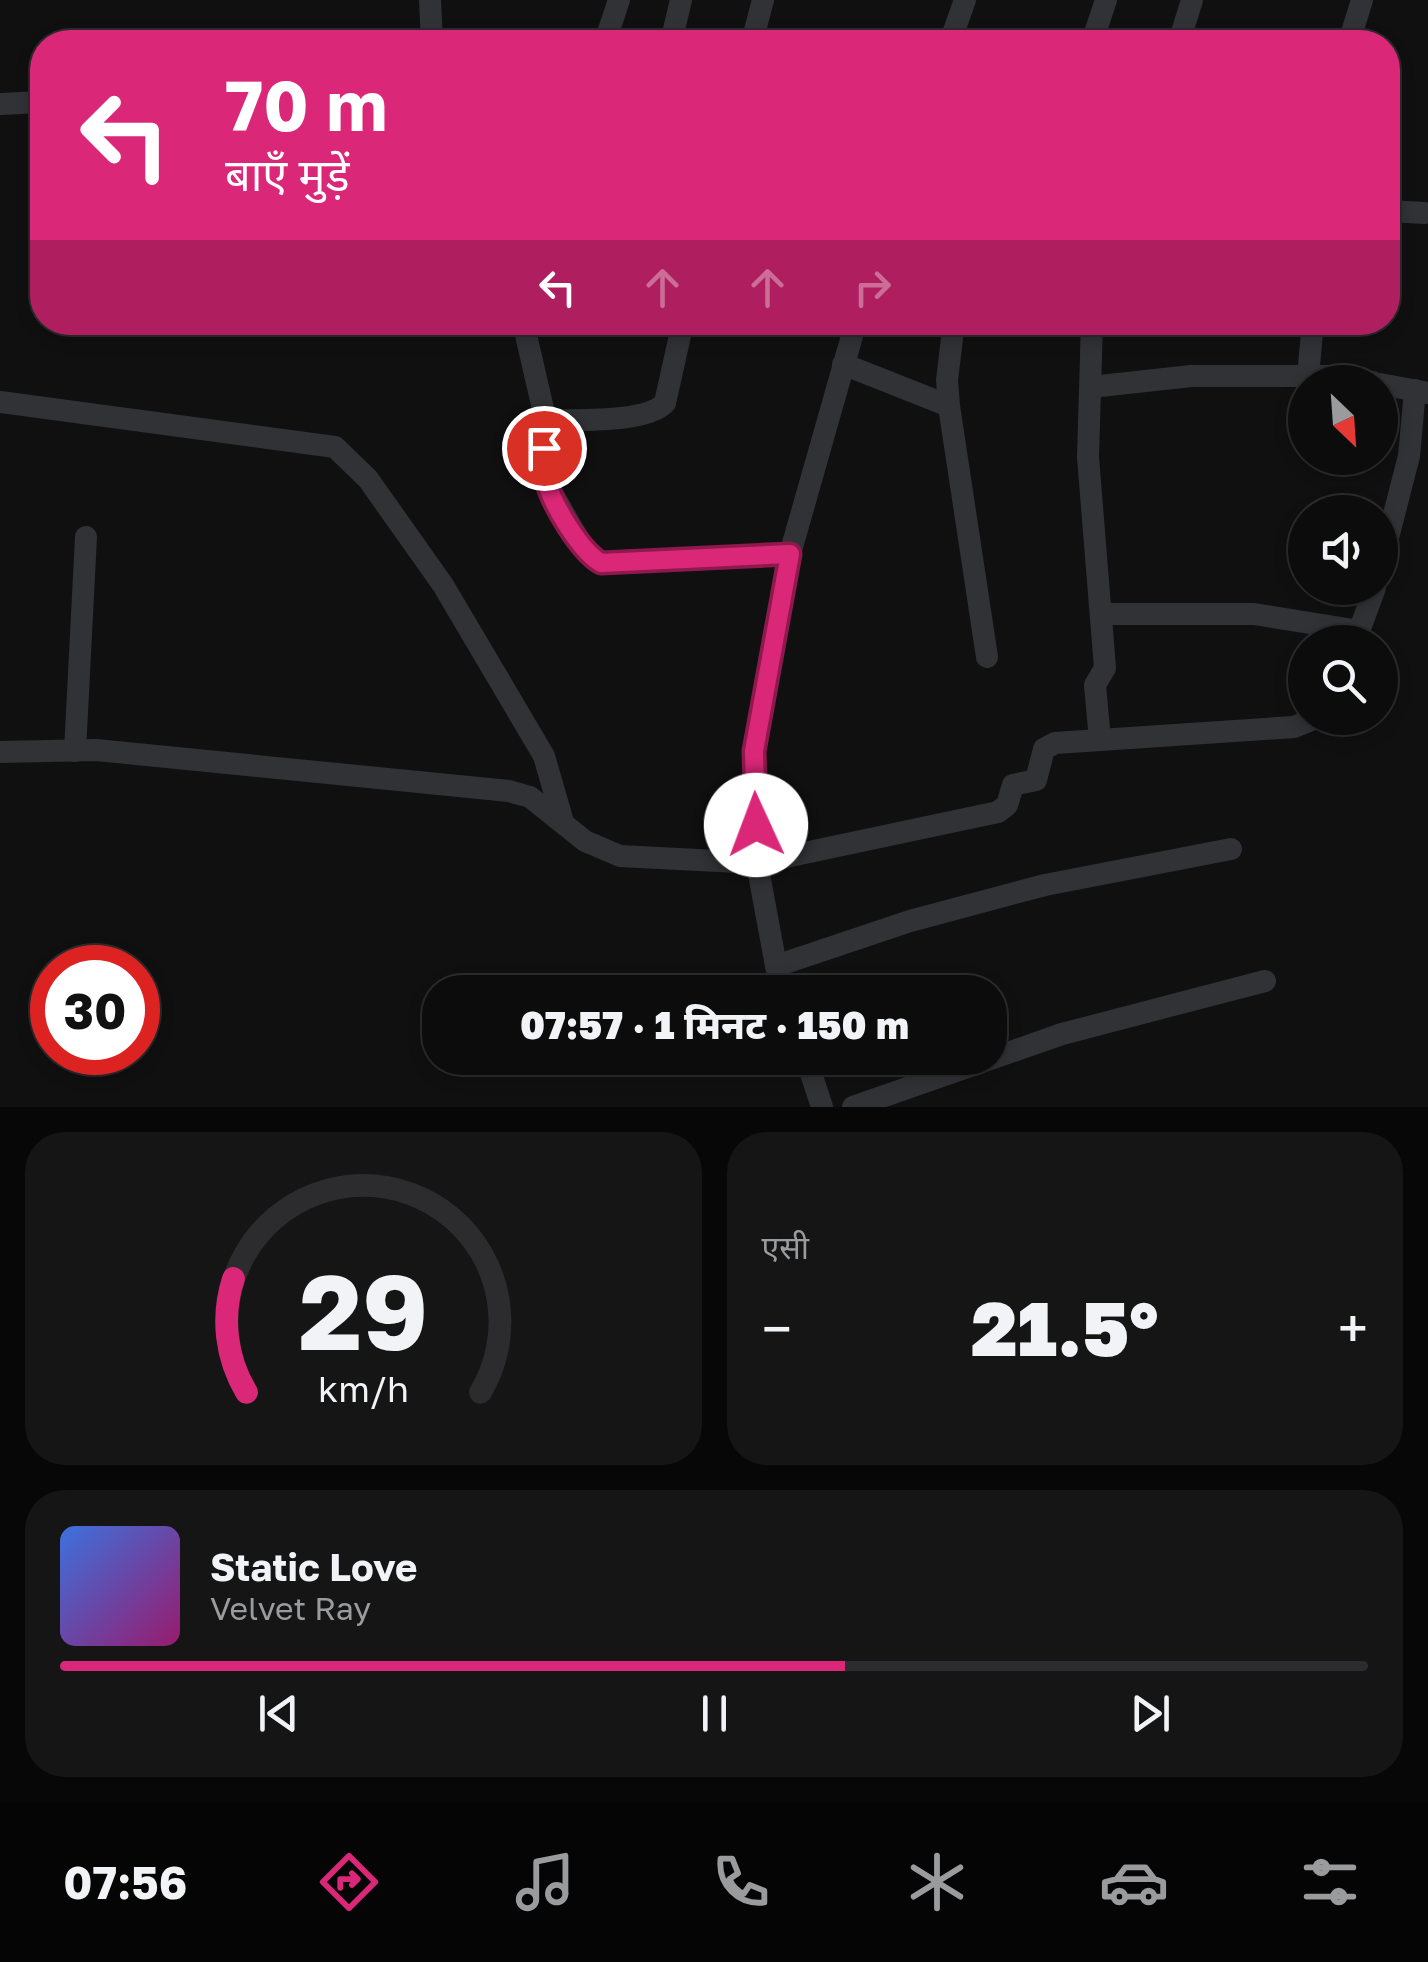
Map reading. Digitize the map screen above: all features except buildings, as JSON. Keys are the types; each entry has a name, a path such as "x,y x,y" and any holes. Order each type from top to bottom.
{"street":[{"path":"430,0 431,30"},
{"path":"609,30 619,0"},
{"path":"674,30 681,0"},
{"path":"755,30 763,0"},
{"path":"954,30 965,0"},
{"path":"1096,30 1106,0"},
{"path":"1183,30 1192,0"},
{"path":"1353,30 1362,0"},
{"path":"0,104 30,103"},
{"path":"1400,211 1425,213"},
{"path":"526,335 541,395 547,484 584,549 601,563 790,554"},
{"path":"543,421 642,415 660,409 666,404 680,335"},
{"path":"779,975 758,862 754,751 790,554 852,335"},
{"path":"952,335 947,380 949,406 987,657"},
{"path":"1092,335 1088,457 1105,668 1094,685 1100,740"},
{"path":"1309,365 1313,335"},
{"path":"843,364 949,406"},
{"path":"1090,387 1192,376 1288,376"},
{"path":"1398,496 1422,392"},
{"path":"0,402 335,447 344,453 368,479 444,585 544,756 564,824"},
{"path":"76,751 86,537"},
{"path":"1101,614 1254,614 1303,625"},
{"path":"0,752 76,751 509,792 530,796 586,842 620,856 758,862 998,812 1007,805 1013,785 1036,780 1044,749 1055,744 1288,726"},
{"path":"776,966 910,922 1046,885 1230,848"},
{"path":"853,1107 1062,1034 1265,981"},
{"path":"812,1075 822,1107"}],"route":[{"path":"544,448 544,474 552,496 584,549 601,563 790,554 754,751 756,825"}]}
